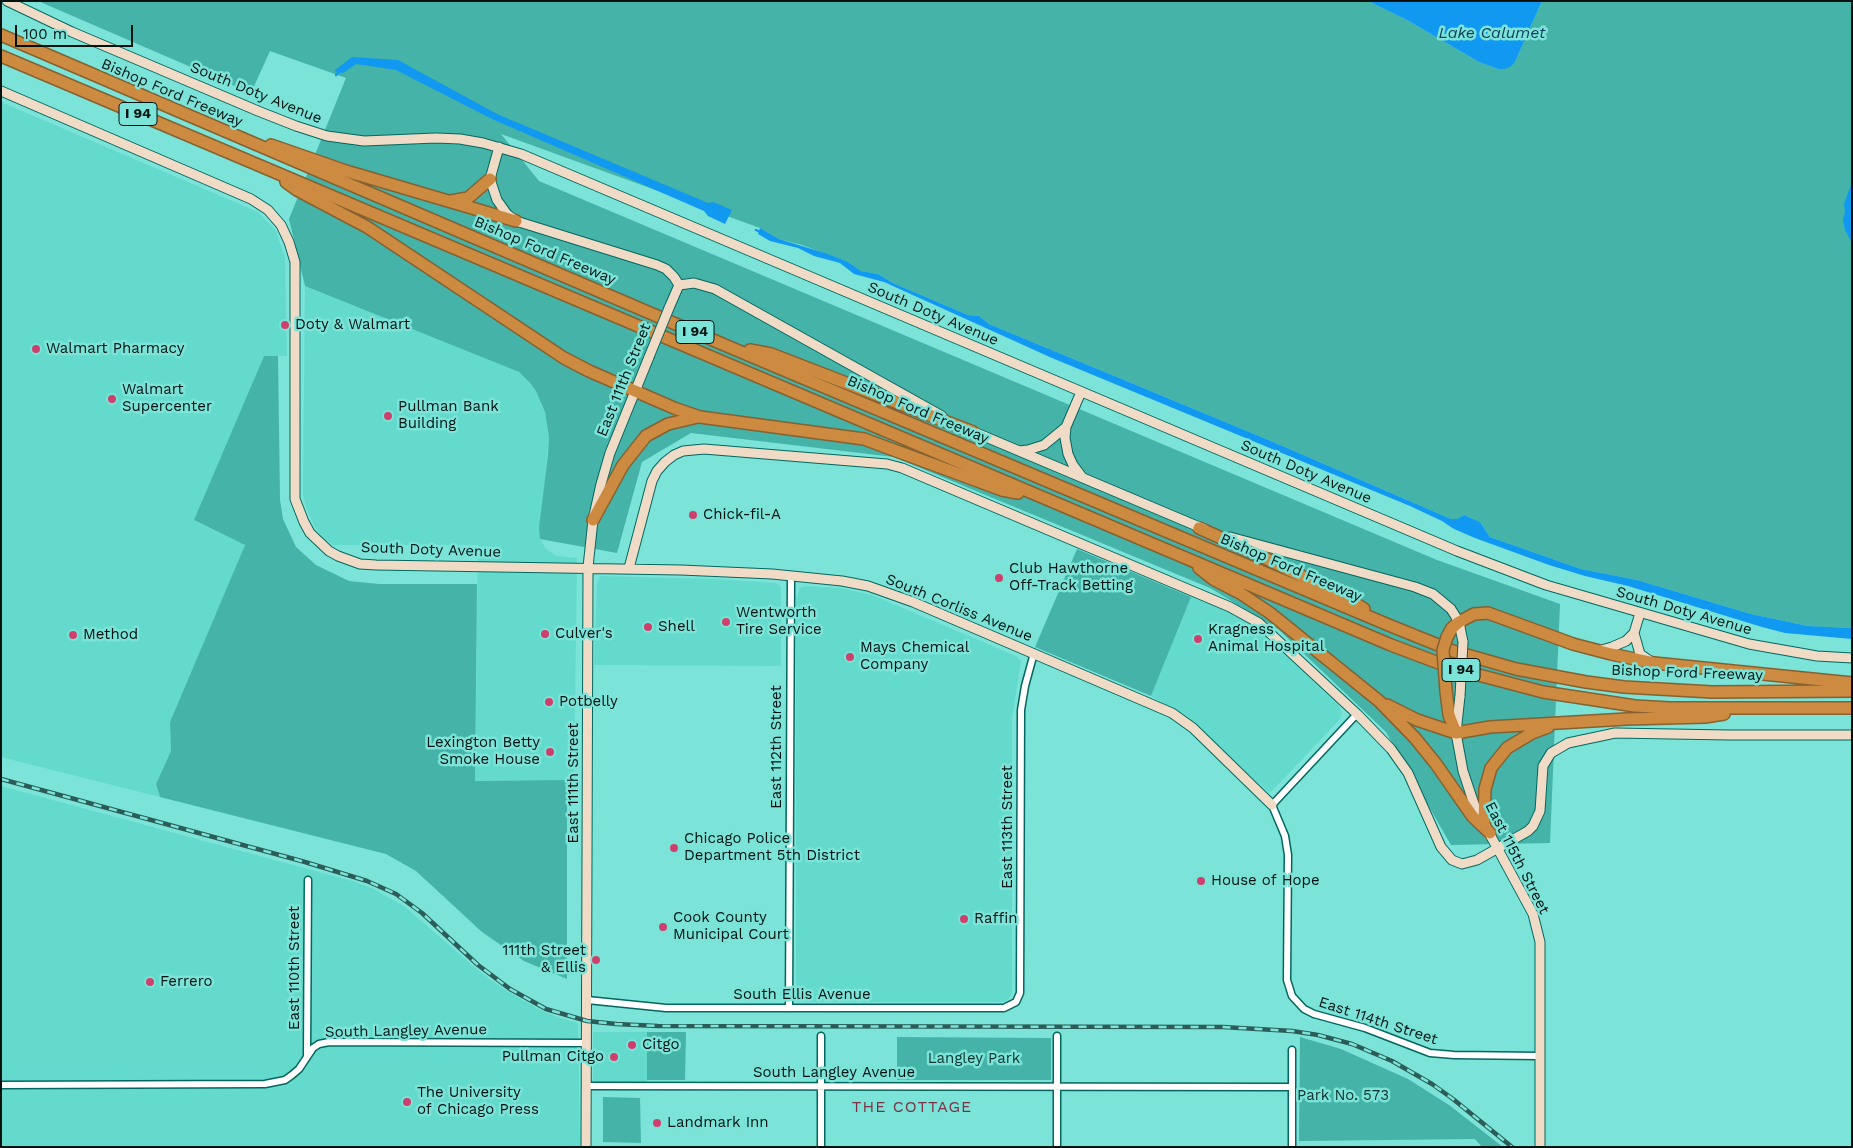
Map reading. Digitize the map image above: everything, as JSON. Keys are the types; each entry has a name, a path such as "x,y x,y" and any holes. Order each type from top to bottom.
{"highway":[{"name":"Bishop Ford Freeway","path":"1,35 727,346 1453,651 1508,667 1624,688 1702,691 1852,691"},
{"name":"I 94","path":"1,56 1414,654 1491,680 1544,692 1626,705 1670,708 1852,708"},
{"path":"229,134 291,151 346,171 516,221"},
{"path":"275,173 297,190 367,227 564,358 674,408 700,417 864,439 1002,490 1044,499"},
{"path":"448,201 468,198 490,179"},
{"path":"727,346 771,354 973,432"},
{"path":"593,520 623,465 646,436 668,424 700,417"},
{"path":"1199,528 1348,599 1391,626"},
{"path":"1186,558 1213,579 1240,593 1270,613 1379,700 1415,738 1436,764 1473,817 1487,828"},
{"path":"1456,733 1450,715 1446,691 1443,650 1452,628 1474,614 1488,613 1573,644 1654,663 1852,683"},
{"path":"1379,700 1417,720 1456,733 1490,728 1558,723 1705,717 1754,708"},
{"path":"1487,828 1484,801 1488,777 1498,757 1518,741 1532,733 1558,723"}],"street":[{"name":"South Doty Avenue","path":"7,1 72,32 258,111 327,136 364,141 460,139 499,147 554,167 1082,392 1507,571 1546,585 1749,644 1817,656 1852,658"},
{"name":"South Doty Avenue","path":"1,90 251,198 268,210 281,225 293,252 295,274 295,499 307,528 329,550 348,560 376,565 588,567"},
{"path":"499,147 490,179 497,200 507,214 516,221 610,252 657,265 666,269 679,285 694,283 715,289 973,432 1199,528 1265,548 1415,587 1433,594 1451,609 1459,622"},
{"name":"East 111th Street","path":"586,1147 588,567 593,520 610,453 623,417 679,285"},
{"path":"1082,392 1066,426 1065,438 1068,454 1082,478"},
{"path":"1018,451 1044,446 1066,426"},
{"path":"629,568 652,481 657,471 665,462 683,451 704,449 892,465 920,474 1246,615 1275,638 1382,739 1401,761 1447,856 1462,864 1477,860 1528,831 1533,826 1540,811 1543,766 1551,753 1568,743 1615,733 1852,735"},
{"name":"South Corliss Avenue","path":"588,567 772,574 842,581 886,591 1159,707 1193,728 1272,805"},
{"name":"East 112th Street","path":"789,1007 791,576"},
{"path":"1598,651 1626,641 1634,633 1640,613"},
{"name":"East 115th Street","path":"1459,622 1463,642 1456,733 1463,771 1475,807 1527,901 1539,935 1541,956 1540,1147"},
{"path":"1634,633 1640,654 1654,663"},
{"name":"East 113th Street","path":"1016,1002 1020,994 1021,710 1025,686 1034,654"},
{"path":"1272,805 1357,714"},
{"name":"East 114th Street","path":"1272,805 1285,836 1288,855 1287,980 1292,996 1304,1009 1323,1017 1364,1028 1430,1053 1540,1056"},
{"name":"East 110th Street","path":"308,880 308,1056"},
{"name":"South Ellis Avenue","path":"587,1000 666,1008 1004,1008 1016,1002"},
{"path":"821,1036 821,1147"},
{"path":"1057,1147 1058,1036"},
{"name":"South Langley Avenue","path":"1,1085 266,1084 284,1080 292,1075 319,1044 329,1042 587,1043"},
{"path":"1292,1050 1292,1147"},
{"name":"South Langley Avenue","path":"586,1086 1292,1086"}],"shaded area":[{"path":"1,102 258,212 276,231 285,258 287,356 264,356 195,521 245,545 170,722 171,751 156,784 160,797 1,757"},
{"path":"305,286 519,372 536,391 545,412 549,437 540,539 546,549 556,556 577,558 574,780 475,781 478,545 333,545 322,537 314,526 303,494"},
{"path":"600,576 715,579 776,583 781,587 781,666 594,665 597,584"},
{"path":"805,586 841,588 872,595 1016,656 1021,661 1012,719 1012,992 1005,1002 808,1002 802,1001 796,996 796,599 800,588"},
{"path":"1191,597 1234,613 1251,623 1339,706 1342,713 1340,719 1272,791 1268,792 1185,715 1151,696"},
{"path":"1,786 352,881 372,888 404,906 479,971 502,988 540,1010 578,1023 580,1147 1,1147"},
{"path":"593,1032 647,1032 647,1087 593,1087"}],"green space":[{"path":"38,1 1368,1 1407,20 1479,62 1498,69 1515,62 1542,1 1852,1 1852,628 1808,626 1751,614 1637,580 1581,569 1490,537 1480,522 1464,515 1457,519 1451,519 1271,441 989,324 979,316 968,315 893,283 878,274 861,271 848,262 802,245 779,239 760,228 501,134 539,181 1437,560 1560,604 1550,843 1451,845 1386,732 1278,629 1210,588 894,457 691,433 642,462 617,553 540,539 539,528 549,437 545,412 536,391 529,382 519,372 305,286 289,219 346,78 270,51 251,93"},
{"path":"264,356 278,356 280,500 283,519 296,547 316,565 349,581 379,584 477,584 475,781 567,780 567,979 524,961 482,932 416,871 386,854 160,797 156,784 171,751 170,722 245,545 194,520"},
{"path":"1077,549 1191,597 1151,696 1035,647"},
{"path":"647,1032 686,1032 685,1080 647,1080"},
{"name":"Langley Park","path":"897,1037 1051,1038 1051,1080 897,1080"},
{"name":"Park No. 573","path":"1300,1037 1341,1049 1408,1079 1449,1105 1503,1147 1482,1147 1475,1139 1299,1141"},
{"path":"603,1097 640,1098 641,1143 603,1142"}],"water":[{"name":"Lake Calumet","path":"1368,1 1542,1 1515,62 1510,67 1498,69 1479,62 1407,20"},
{"path":"352,57 398,60 497,114 708,203 713,202 732,210 725,224 708,216 704,211 492,119 396,70 356,64 343,73 334,71"},
{"path":"1852,182 1852,243 1845,230 1843,220 1844,204"},
{"path":"760,228 779,239 848,262 861,271 878,274 893,283 968,315 979,316 989,324 1271,441 1451,519 1457,519 1464,515 1480,522 1490,537 1581,569 1637,580 1751,614 1808,626 1852,628 1852,639 1785,633 1762,627 1628,586 1549,565 1475,538 1410,506 1052,358 884,282 854,274 840,263 814,256 798,248 770,241 758,234"}],"waterway":[{"path":"336,75 341,70"},
{"path":"756,230 762,233"}],"railway":[{"path":"1,779 305,862 367,881 396,894 422,913 478,965 510,989 546,1009 587,1021 658,1026 1223,1027 1292,1031 1318,1035 1352,1044 1392,1061 1432,1084 1453,1099 1512,1147"}],"place":[{"name":"Doty & Walmart","path":"285,325"},
{"name":"Walmart Pharmacy","path":"36,349"},
{"name":"Walmart Supercenter","path":"112,399"},
{"name":"Pullman Bank Building","path":"388,416"},
{"name":"Chick-fil-A","path":"693,515"},
{"name":"Club Hawthorne Off-Track Betting","path":"999,578"},
{"name":"Wentworth Tire Service","path":"726,622"},
{"name":"Shell","path":"648,627"},
{"name":"Culver's","path":"545,634"},
{"name":"Method","path":"73,635"},
{"name":"Kragness Animal Hospital","path":"1198,639"},
{"name":"Mays Chemical Company","path":"850,657"},
{"name":"Potbelly","path":"549,702"},
{"name":"Lexington Betty Smoke House","path":"550,752"},
{"name":"Chicago Police Department 5th District","path":"674,848"},
{"name":"House of Hope","path":"1201,881"},
{"name":"Raffin","path":"964,919"},
{"name":"Cook County Municipal Court","path":"663,927"},
{"name":"111th Street & Ellis","path":"596,960"},
{"name":"Ferrero","path":"150,982"},
{"name":"Citgo","path":"632,1045"},
{"name":"Pullman Citgo","path":"614,1057"},
{"name":"The University of Chicago Press","path":"407,1102"},
{"name":"Landmark Inn","path":"657,1123"}],"district":[{"name":"THE COTTAGE","path":"912,1107"}]}
